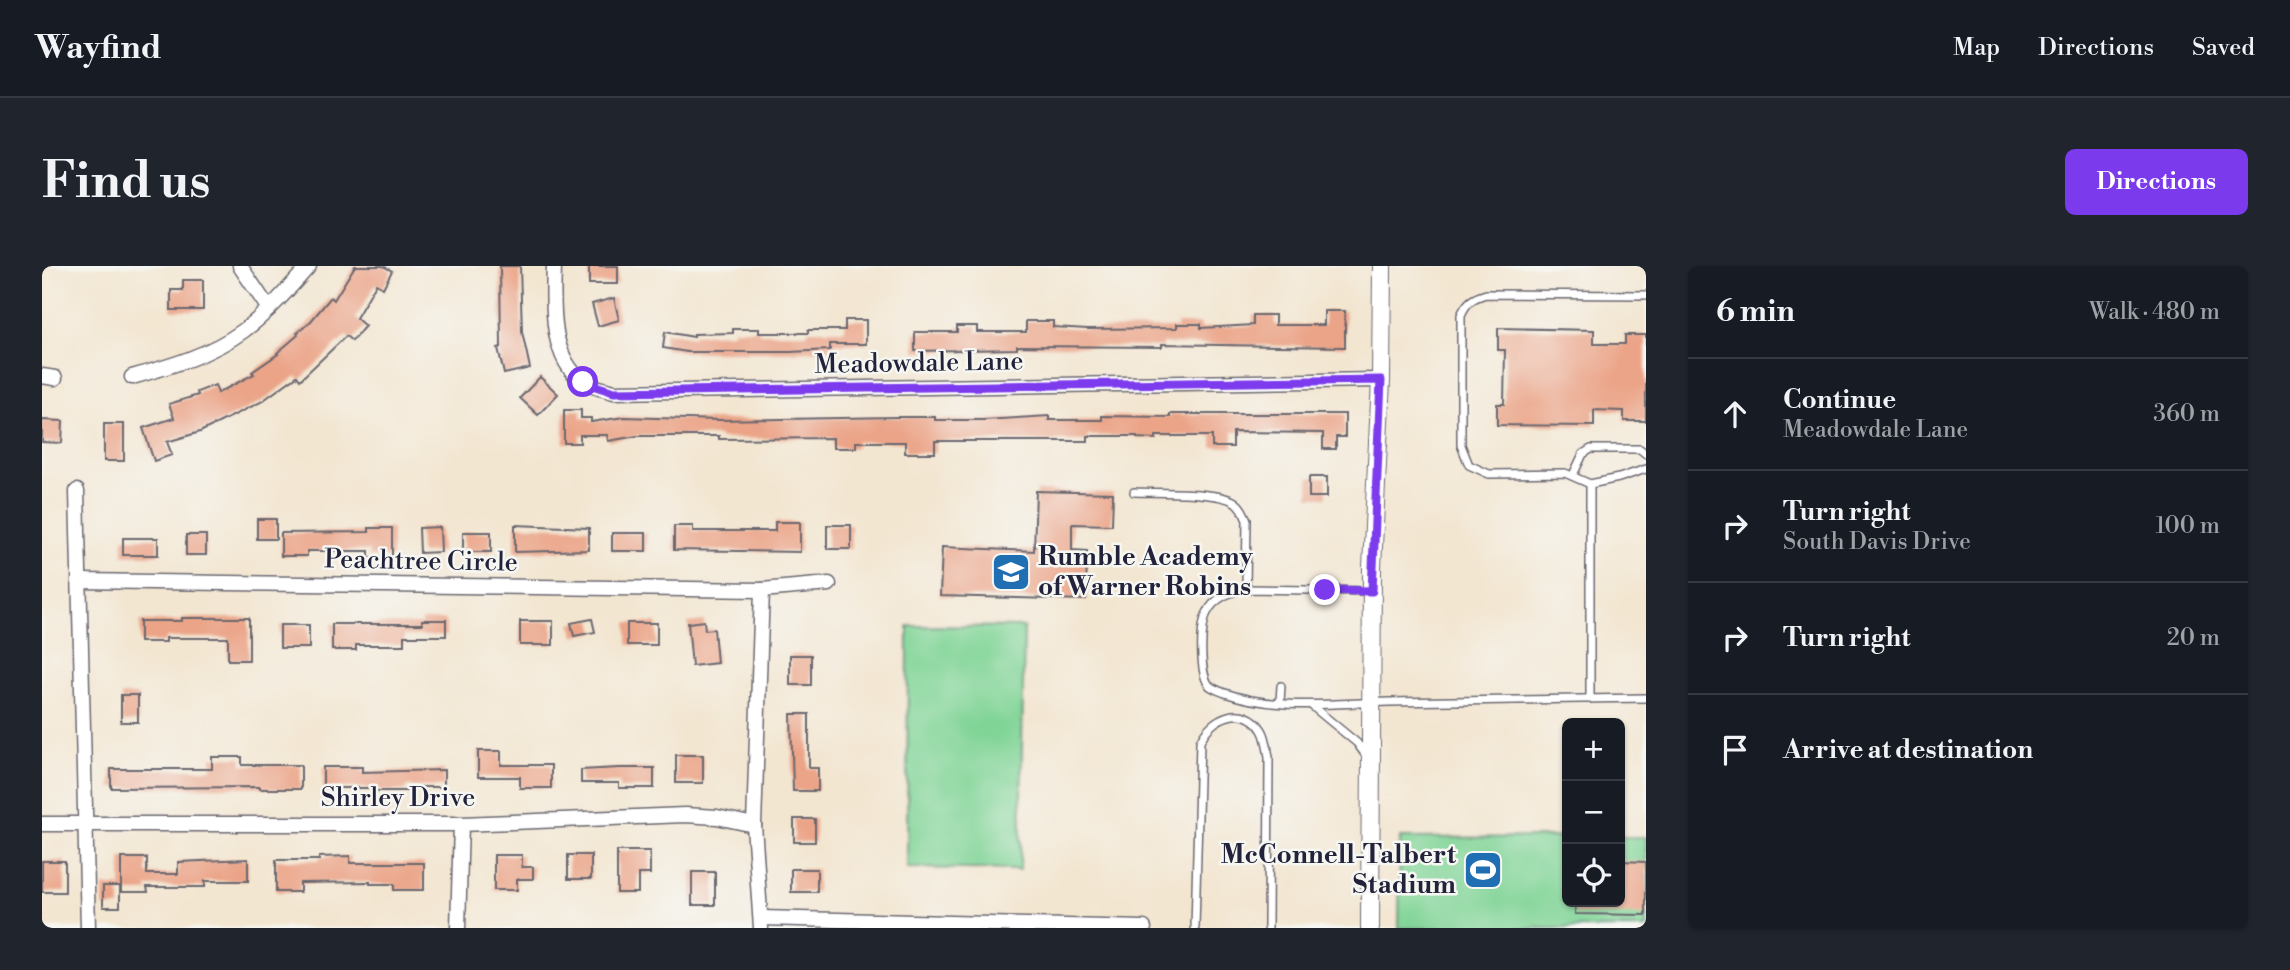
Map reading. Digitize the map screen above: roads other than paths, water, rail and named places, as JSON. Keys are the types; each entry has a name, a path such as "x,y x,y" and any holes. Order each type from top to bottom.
{"street":[{"path":"240,266 269,309"},
{"path":"132,377 172,366 209,351 242,332 269,309 309,266"},
{"name":"Meadowdale Lane","path":"554,266 553,299 559,346 568,366 583,382 614,392 1381,380"},
{"path":"1370,928 1372,591 1381,380 1382,266"},
{"path":"77,491 89,928"},
{"name":"Peachtree Circle","path":"79,580 762,590 829,584"},
{"path":"762,590 754,825 762,923 1144,928"},
{"name":"Shirley Drive","path":"42,824 461,824 685,815 718,817 754,825"},
{"path":"458,928 461,824"}],"lane":[{"path":"1646,295 1486,294 1466,304 1461,315 1461,445 1469,465 1489,474 1565,473 1590,484 1646,469"},
{"path":"1573,475 1583,454 1591,449 1640,449 1646,454"},
{"path":"1590,484 1590,699"},
{"path":"1134,492 1221,496 1235,502 1244,511 1247,520 1246,589"},
{"path":"1372,591 1246,589 1219,598 1206,614 1202,646 1204,675 1209,685 1242,698 1312,705 1646,698"},
{"path":"1280,702 1281,686"},
{"path":"1312,705 1357,743 1370,761"},
{"path":"1195,928 1200,742 1205,729 1213,722 1222,717 1233,716 1249,718 1261,727 1266,737 1269,757 1268,928"}],"place":[{"name":"Rumble Academy of Warner Robins","path":"1011,572"},
{"name":"McConnell-Talbert Stadium","path":"1483,870"}]}
